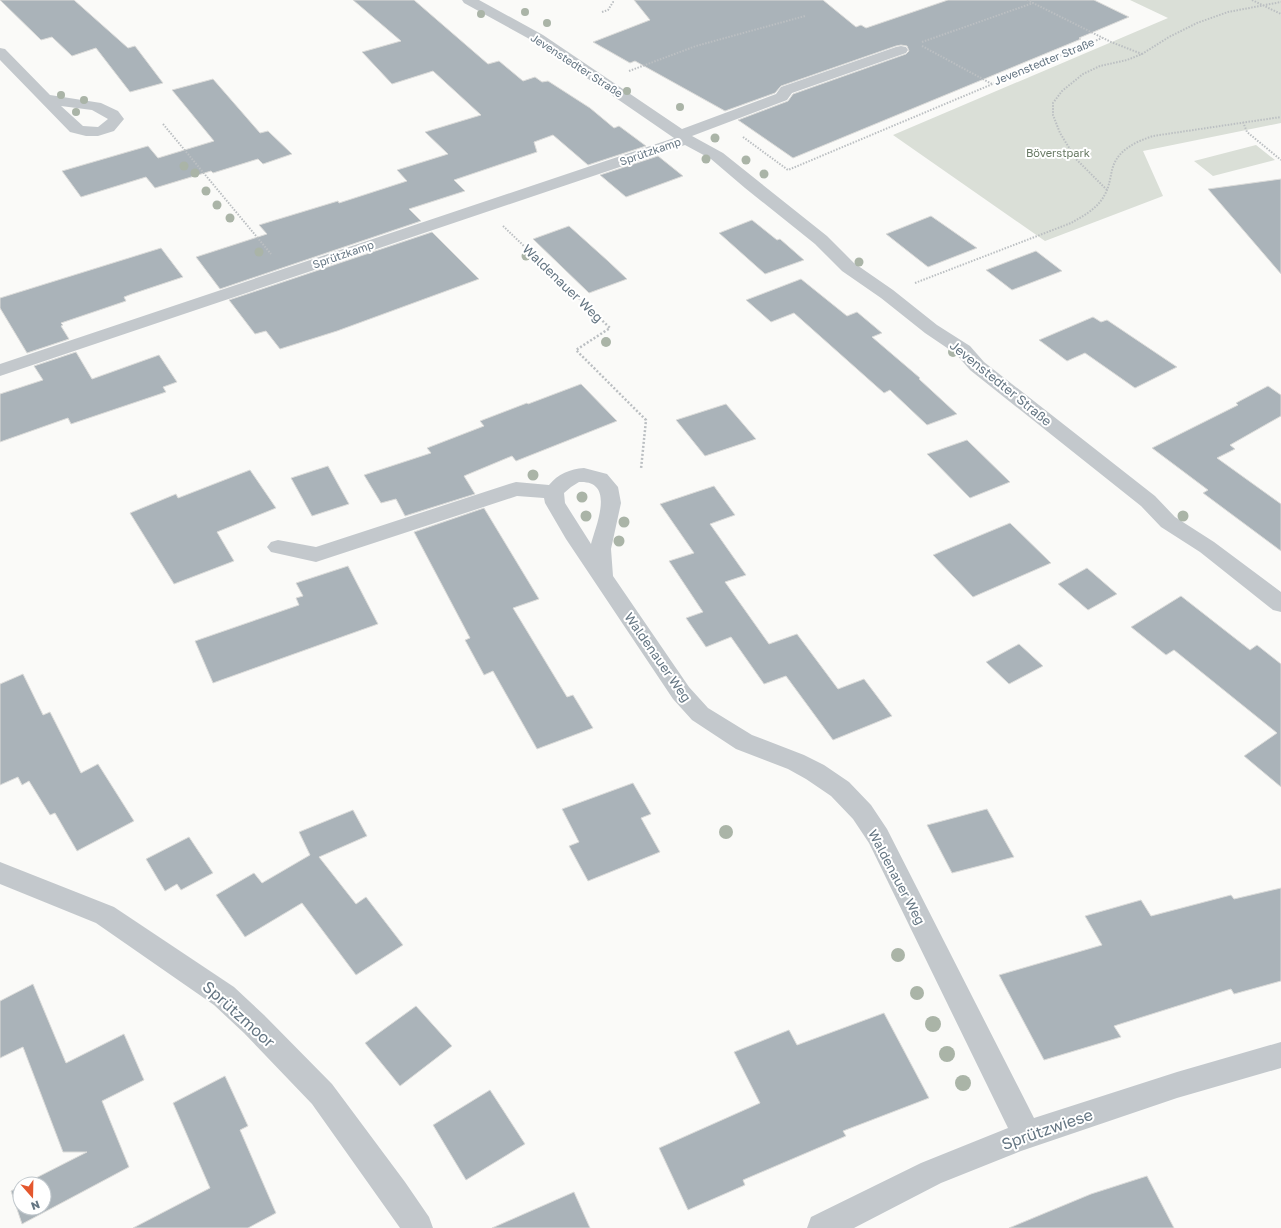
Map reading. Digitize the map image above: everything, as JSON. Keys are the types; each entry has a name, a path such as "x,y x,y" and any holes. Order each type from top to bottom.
{"street":[{"name":"Jevenstedter Straße","path":"469,0 538,38 684,137 718,156 751,185 821,240 848,267 887,294 930,329 963,350 977,366 1148,501 1168,522 1207,547 1281,604"},
{"path":"684,137 720,120 782,97 786,90 901,50"},
{"path":"0,52 46,99"},
{"name":"Sprützkamp","path":"0,370 484,207 684,137"},
{"name":"Waldenauer Weg","path":"602,577 600,552 612,503 611,494 608,485 599,478 586,475 572,477 560,482 554,492 555,503 573,534 602,577 681,693 700,714 744,742 796,762 815,772 840,789 862,812 878,836 1027,1135"},
{"path":"278,547 316,555 516,489 554,492"},
{"name":"Sprützmoor","path":"0,873 105,915 224,996 254,1024 322,1094 394,1192 418,1228"},
{"name":"Sprützwiese","path":"822,1228 931,1173 1027,1135 1177,1085 1281,1055"}],"path":[{"path":"602,12 608,10 613,2 612,0"},
{"name":"Jevenstedter Straße","path":"1027,0 1102,38"},
{"path":"1252,0 1281,14"},
{"path":"1107,190 1088,173 1076,159 1060,133 1054,115 1053,103 1062,91 1082,74 1100,66 1127,60 1142,54 1169,37 1197,23 1228,12 1281,2"},
{"name":"Jevenstedter Straße","path":"992,84 918,44 1033,3"},
{"name":"Jevenstedter Straße","path":"623,73 696,46 805,16"},
{"path":"1102,38 1142,54"},
{"name":"Jevenstedter Straße","path":"720,120 788,170 1102,38"},
{"path":"887,294 1070,223 1088,213 1101,201 1107,190 1115,163 1122,152 1136,142 1154,136 1281,117"},
{"path":"1243,122 1247,132 1281,160"},
{"path":"163,124 287,273"},
{"name":"Waldenauer Weg","path":"484,207 610,328 576,350 646,420 641,469"}],"green space":[{"name":"Böverstpark","path":"1130,0 1281,0 1281,123 1143,151 1163,196 1045,241 893,135 1168,18"},
{"path":"1256,145 1275,160 1213,176 1194,161"}],"building":[{"path":"0,0 74,0 128,48 135,46 163,83 130,92 96,48 72,56 52,37 41,40"},
{"path":"353,0 414,0 488,64 499,61 523,81 535,77 542,82 548,81 590,108 614,128 619,126 646,146 588,165 553,135 534,142 537,152 454,180 465,191 409,209 421,221 220,289 196,257 267,234 259,225 338,201 339,203 407,181 397,170 448,154 425,132 481,115 433,71 392,84 362,52 401,41"},
{"path":"634,0 823,0 856,27 861,25 866,28 948,0 1094,0 1129,17 1079,38 1081,39 793,158 738,120 788,101 793,94 906,54 909,51 907,46 896,46 781,86 775,93 725,111 635,61 630,63 593,42 650,20"},
{"path":"213,79 260,133 268,131 292,154 263,164 258,159 213,173 211,171 155,188 146,177 81,197 62,171 148,146 158,158 214,141 172,90"},
{"path":"658,156 683,176 626,197 600,175"},
{"path":"1281,179 1281,274 1208,189"},
{"path":"931,216 977,248 928,267 886,234"},
{"path":"752,220 777,240 780,239 804,260 765,274 719,233"},
{"path":"569,226 627,279 589,293 533,239"},
{"path":"432,232 479,279 337,331 280,349 266,331 255,334 229,300"},
{"path":"161,248 183,277 124,297 126,301 61,323 63,325 61,326 69,339 27,353 0,308 0,298"},
{"path":"1036,251 1062,271 1012,290 986,270"},
{"path":"801,279 847,316 857,312 882,333 872,337 920,378 919,379 957,414 927,425 890,390 884,393 794,313 771,322 746,300"},
{"path":"1093,317 1101,322 1107,320 1177,367 1135,388 1085,353 1067,361 1039,340"},
{"path":"76,352 92,379 159,355 177,382 163,387 166,392 71,424 68,418 0,442 0,394 43,380 34,366"},
{"path":"581,384 617,421 516,461 512,456 464,476 475,494 405,516 396,499 381,503 364,475 431,453 427,448 484,426 480,421"},
{"path":"1268,386 1281,395 1281,416 1230,445 1235,449 1217,458 1281,504 1281,551 1203,493 1208,490 1152,448 1238,405 1236,403"},
{"path":"726,404 756,439 705,456 676,420"},
{"path":"967,440 1010,482 970,498 927,454"},
{"path":"328,466 349,504 312,516 291,478"},
{"path":"250,470 276,508 217,532 234,561 174,584 130,513 176,494 178,498"},
{"path":"714,486 735,515 710,524 746,575 725,582 769,644 797,634 838,689 864,679 892,716 833,740 786,676 764,684 731,637 706,647 686,618 703,612 669,561 694,553 660,504"},
{"path":"484,508 539,599 513,608 567,697 573,695 593,728 537,749 493,671 484,675 465,640 470,638 414,532"},
{"path":"1010,523 1051,563 973,597 933,555"},
{"path":"348,566 378,624 213,683 195,641 299,605 296,598 303,596 296,583"},
{"path":"1087,568 1117,594 1088,610 1058,584"},
{"path":"1181,596 1250,650 1257,645 1281,664 1281,787 1244,756 1277,733 1174,650 1166,655 1131,627"},
{"path":"1019,644 1043,666 1009,684 986,662"},
{"path":"23,674 43,715 50,712 81,773 98,764 134,821 77,851 55,813 50,815 29,781 22,785 18,777 0,785 0,684"},
{"path":"633,783 651,814 641,818 660,852 588,881 569,846 579,842 562,809"},
{"path":"987,809 1014,857 952,873 927,825"},
{"path":"353,810 367,836 319,857 356,904 366,897 403,945 356,975 302,903 245,937 216,895 254,873 262,883 310,855 299,832"},
{"path":"189,837 213,873 181,890 177,884 165,891 146,859"},
{"path":"1281,888 1281,981 1234,994 1231,989 1114,1026 1121,1037 1044,1060 999,975 1102,945 1085,916 1141,900 1151,916 1231,895 1234,899"},
{"path":"33,984 66,1063 124,1034 144,1080 102,1101 129,1167 52,1208 52,1176 40,1176 87,1152 63,1152 23,1047 0,1058 0,1001"},
{"path":"416,1006 452,1046 400,1086 365,1043"},
{"path":"884,1013 929,1098 843,1131 846,1136 743,1180 745,1185 688,1210 659,1148 760,1103 734,1052 789,1030 797,1045"},
{"path":"225,1076 248,1126 240,1130 276,1213 248,1228 133,1228 210,1188 173,1103"},
{"path":"490,1090 525,1144 466,1180 433,1125"},
{"path":"1147,1176 1174,1228 1009,1228 1091,1194"},
{"path":"574,1192 590,1228 492,1228"},
{"path":"19,1216 37,1216 22,1224"}]}
